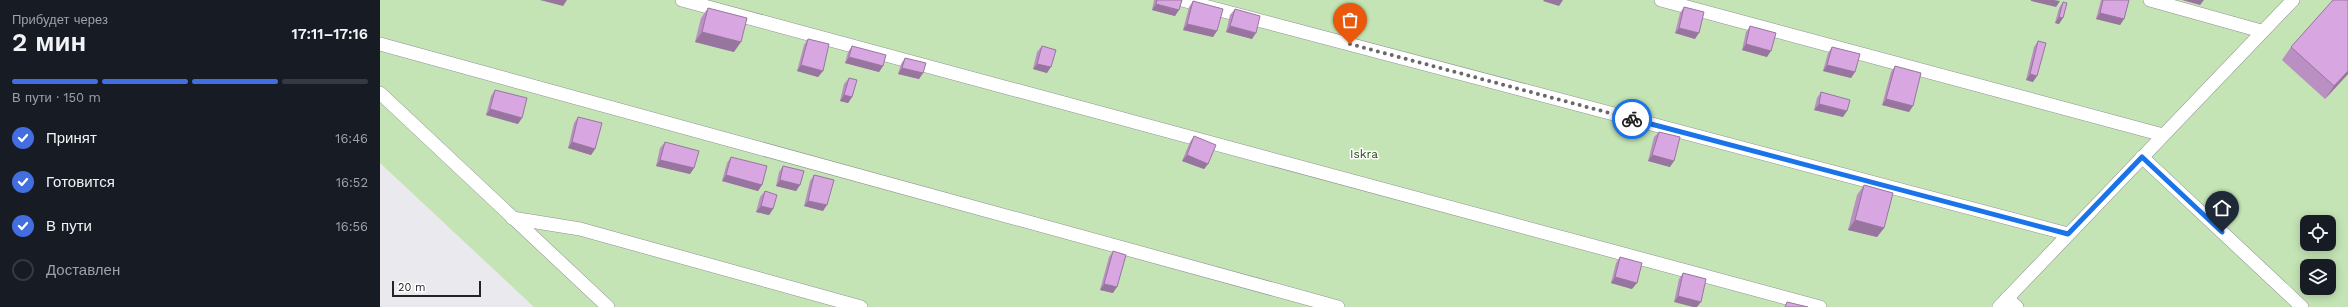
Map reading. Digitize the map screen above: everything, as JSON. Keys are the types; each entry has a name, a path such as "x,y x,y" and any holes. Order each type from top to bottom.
{"lane":[{"path":"682,0 1820,307"},
{"path":"1182,0 2068,234"},
{"path":"1661,0 2163,135"},
{"path":"2150,0 2261,32"},
{"path":"2008,304 2068,234 2293,0"},
{"path":"380,44 1338,307"},
{"path":"380,93 608,307"},
{"path":"2142,157 2302,307"},
{"path":"512,218 580,229 861,307"}],"green space":[{"name":"Iskra","path":"380,0 2348,0 2348,307 534,307 380,163"}],"building":[{"path":"1157,0 1182,0 1179,10 1156,4"},
{"path":"2103,0 2129,0 2124,19 2100,13"},
{"path":"2333,0 2348,0 2348,71 2334,86 2291,47"},
{"path":"1193,1 1223,9 1217,31 1187,24"},
{"path":"2063,2 2067,3 2063,18 2059,17"},
{"path":"1684,7 1704,12 1699,33 1679,28"},
{"path":"708,8 747,18 741,42 702,32"},
{"path":"1235,9 1260,16 1256,33 1230,26"},
{"path":"1750,26 1776,33 1771,51 1746,44"},
{"path":"808,39 829,44 823,71 801,65"},
{"path":"2038,41 2046,43 2037,76 2030,74"},
{"path":"852,46 886,55 883,66 849,57"},
{"path":"1042,46 1056,50 1051,67 1037,64"},
{"path":"1832,47 1860,54 1855,72 1827,65"},
{"path":"905,58 926,63 923,73 902,68"},
{"path":"1895,66 1921,73 1913,106 1886,99"},
{"path":"849,78 857,80 852,97 844,95"},
{"path":"495,90 527,98 522,118 490,109"},
{"path":"1821,92 1850,100 1847,111 1819,104"},
{"path":"578,117 602,123 595,149 572,142"},
{"path":"1659,132 1680,137 1674,161 1652,155"},
{"path":"1194,136 1216,145 1208,164 1187,155"},
{"path":"665,142 699,151 694,168 660,160"},
{"path":"731,157 767,166 762,185 726,175"},
{"path":"783,166 804,171 800,185 780,180"},
{"path":"814,175 834,180 827,205 808,201"},
{"path":"1864,185 1893,193 1884,228 1855,220"},
{"path":"765,191 777,195 773,209 761,206"},
{"path":"1113,251 1126,255 1117,287 1104,284"},
{"path":"1620,257 1642,263 1637,283 1615,277"},
{"path":"1683,273 1706,279 1701,302 1678,296"},
{"path":"1787,302 1808,307 1785,307"}],"way so far":[{"path":"1350,44 1632,119"}],"route":[{"path":"1632,119 2068,234 2142,157 2222,232"}]}
